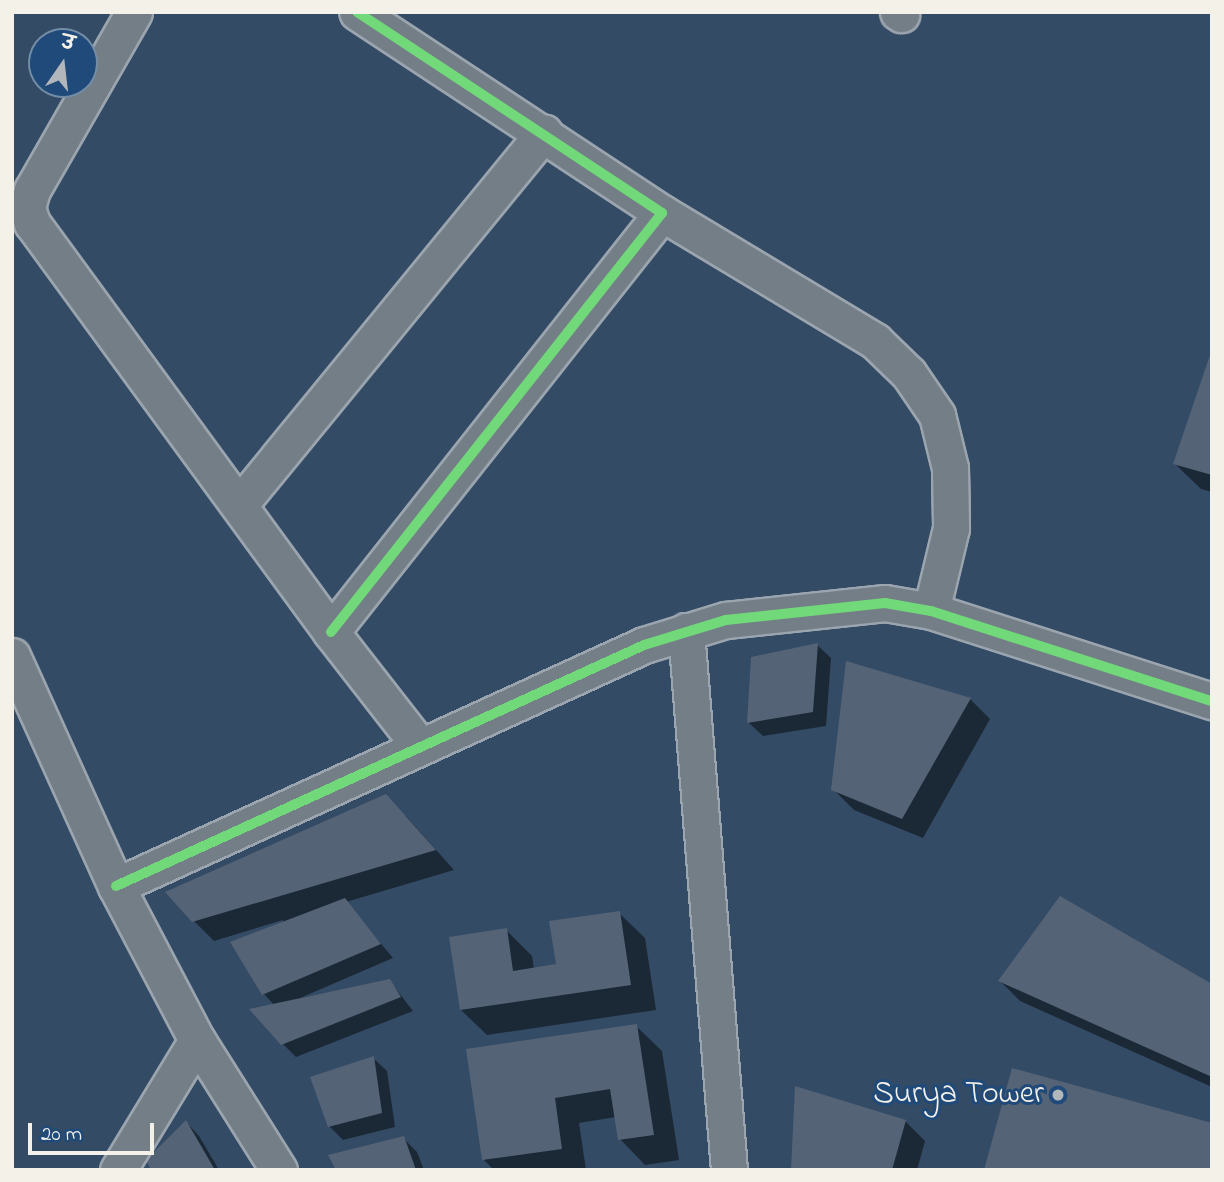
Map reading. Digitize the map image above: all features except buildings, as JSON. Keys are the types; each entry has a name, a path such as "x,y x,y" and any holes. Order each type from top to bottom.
{"street":[{"path":"134,12 32,190 27,207 32,223 331,632 419,745"},
{"path":"357,12 662,213 875,341 909,374 937,415 950,468 951,528 931,611"},
{"path":"240,504 544,134"},
{"path":"331,632 662,213"},
{"path":"116,886 419,745 644,645 726,620 885,603 931,611 1212,701"},
{"path":"686,631 729,1170"},
{"path":"12,656 116,886 197,1040 279,1170"},
{"path":"118,1170 197,1040"}],"cycle path":[{"path":"331,632 662,213 357,12"},
{"path":"116,886 644,645 726,620 885,603 931,611 1212,701"}],"place":[{"name":"Surya Tower","path":"1058,1095"}]}
